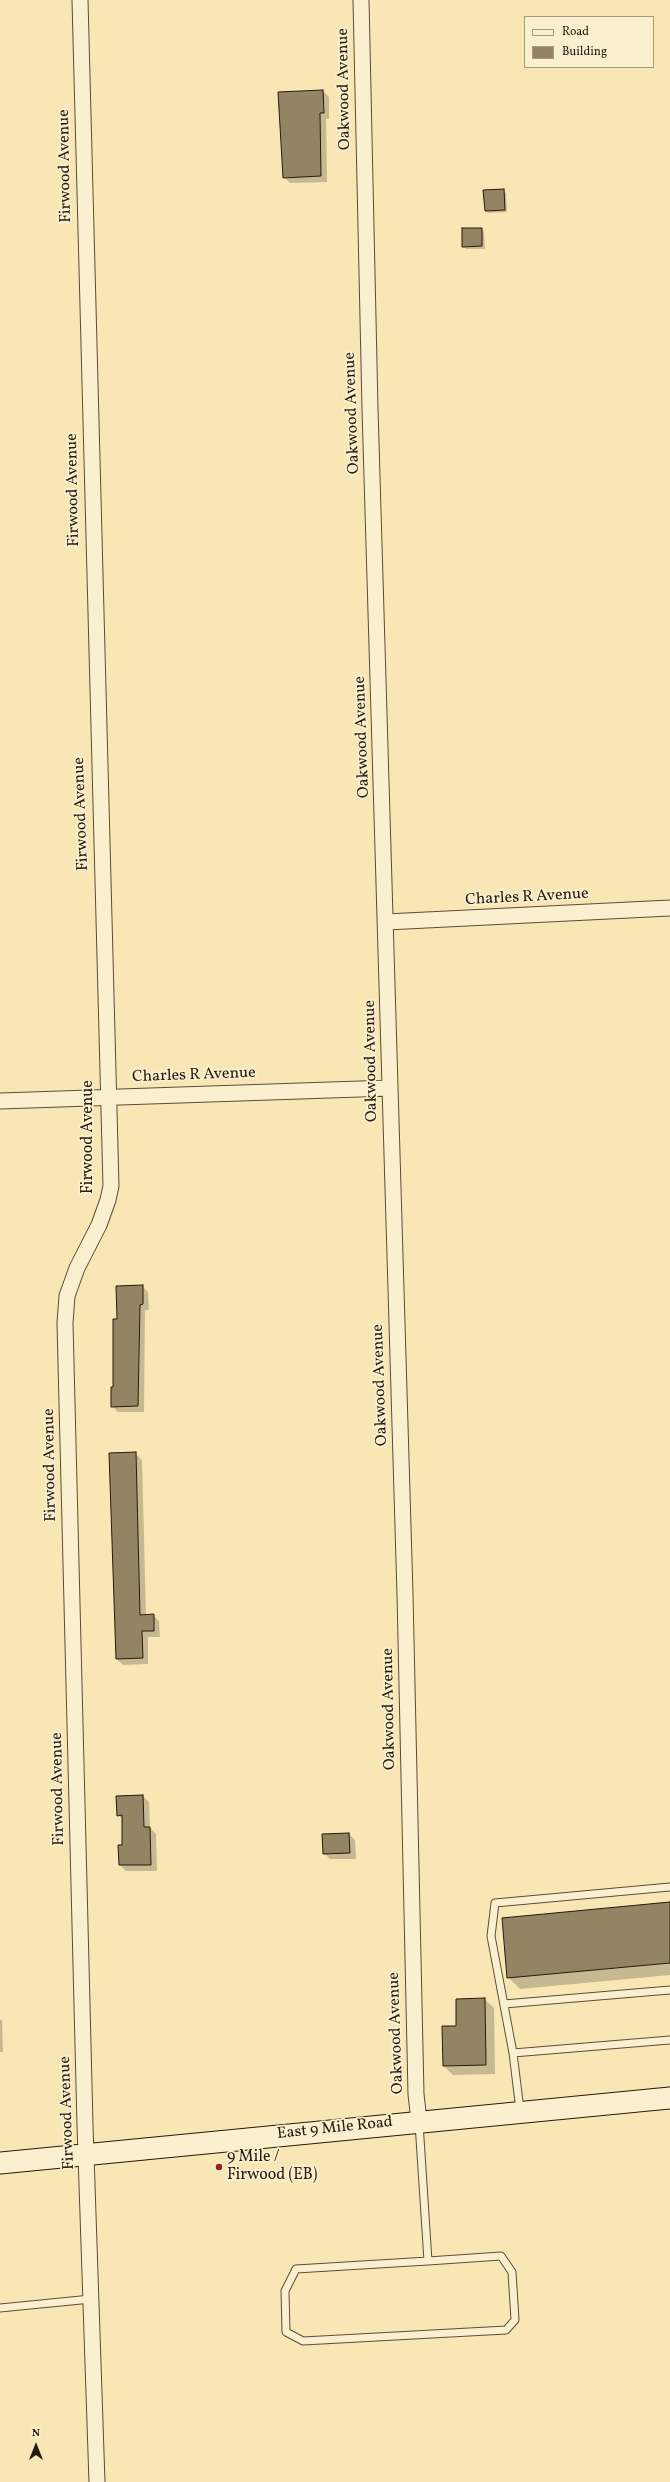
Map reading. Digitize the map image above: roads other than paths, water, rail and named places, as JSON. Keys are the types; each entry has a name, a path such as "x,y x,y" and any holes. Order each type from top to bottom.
{"main road":[{"name":"East 9 Mile Road","path":"0,2163 419,2121 670,2098"}],"street":[{"name":"Firwood Avenue","path":"80,0 111,1186 108,1200 67,1296 65,1323 97,2482"},
{"name":"Oakwood Avenue","path":"361,0 371,417 405,1579 416,2094 419,2121"},
{"name":"Charles R Avenue","path":"386,922 670,908"},
{"name":"Charles R Avenue","path":"0,1101 108,1096 390,1088"}],"lane":[{"path":"520,2112 513,2053 491,1936 495,1903 670,1887"},
{"path":"504,2004 670,1990"},
{"path":"513,2053 670,2040"},
{"path":"419,2121 428,2261"},
{"path":"501,2256 512,2272 515,2320 506,2330 303,2341 286,2332 285,2291 296,2269 428,2261 501,2256"},
{"path":"0,2308 92,2299"}],"place":[{"name":"9 Mile / Firwood (EB)","path":"219,2167"}]}
